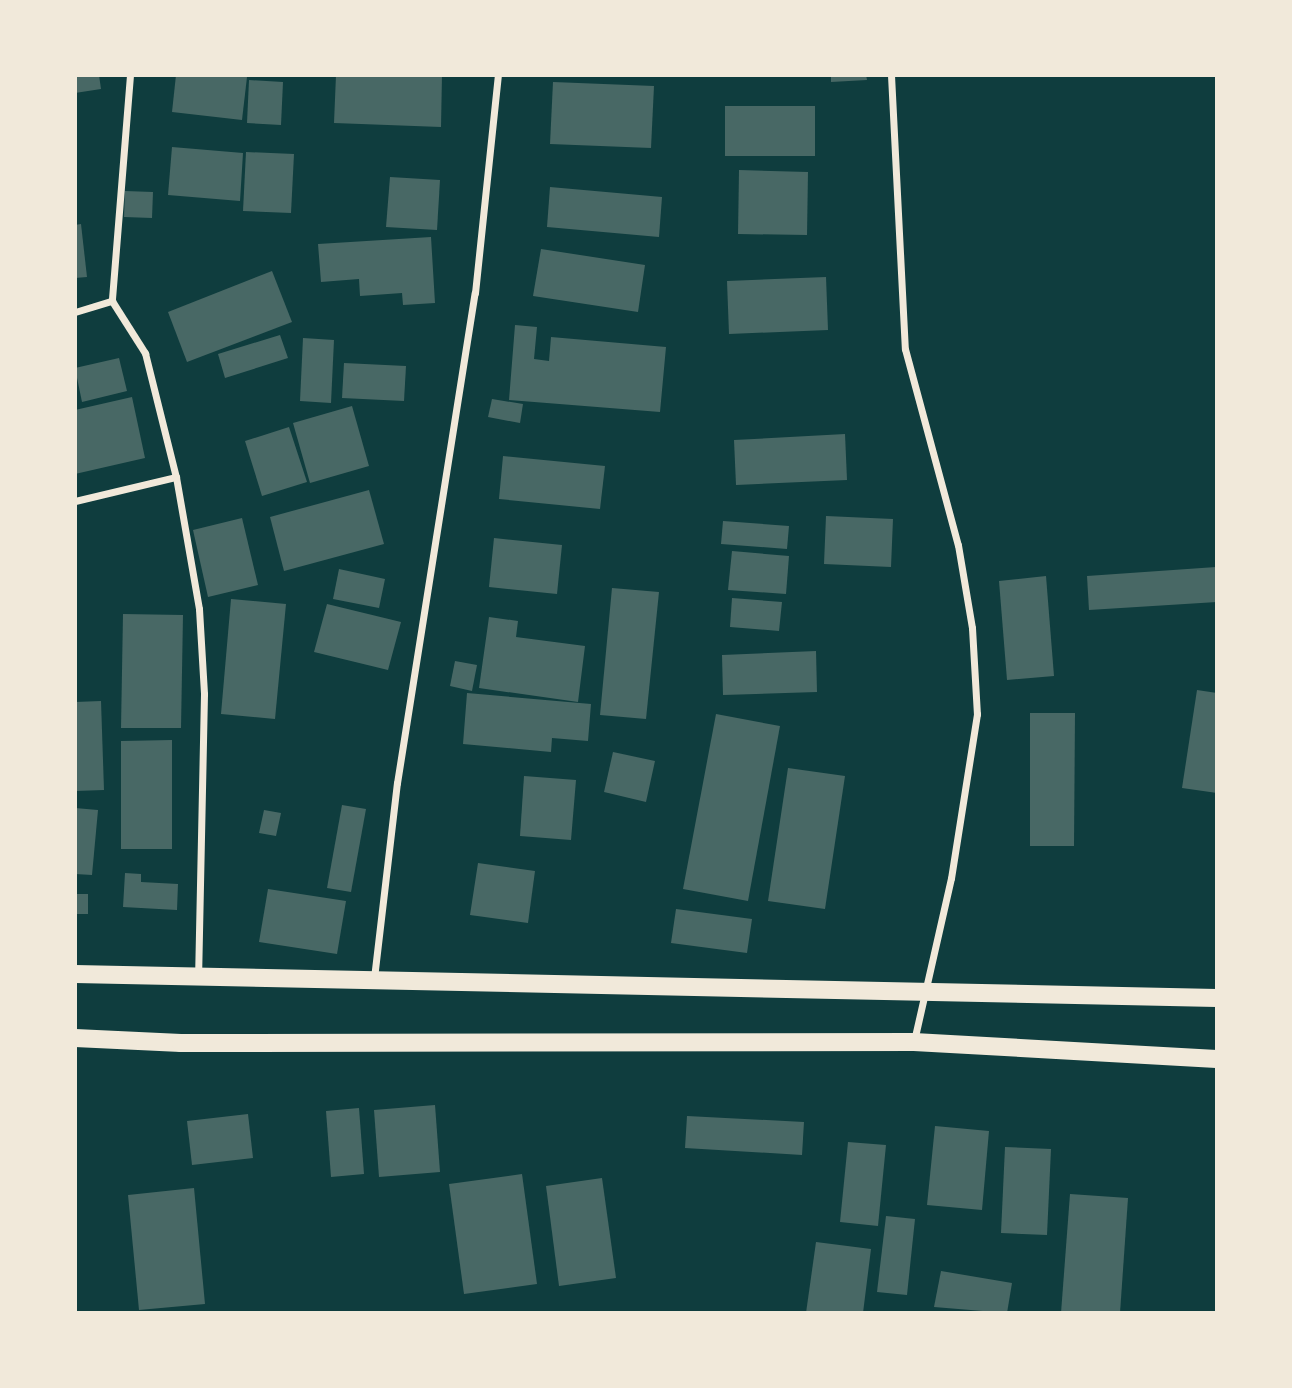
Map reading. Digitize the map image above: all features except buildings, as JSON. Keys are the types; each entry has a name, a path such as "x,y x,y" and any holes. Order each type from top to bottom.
{"main road":[{"path":"75,974 1217,998"},
{"path":"75,1038 181,1043 914,1042 1217,1059"}],"street":[{"path":"130,75 112,301 145,353 176,477 199,609 204,694 198,975"},
{"path":"374,979 397,783 475,293 498,75"},
{"path":"891,75 905,349 958,545 972,628 977,714 928,991 914,1042"},
{"path":"75,312 112,301"},
{"path":"75,501 176,477"}]}
